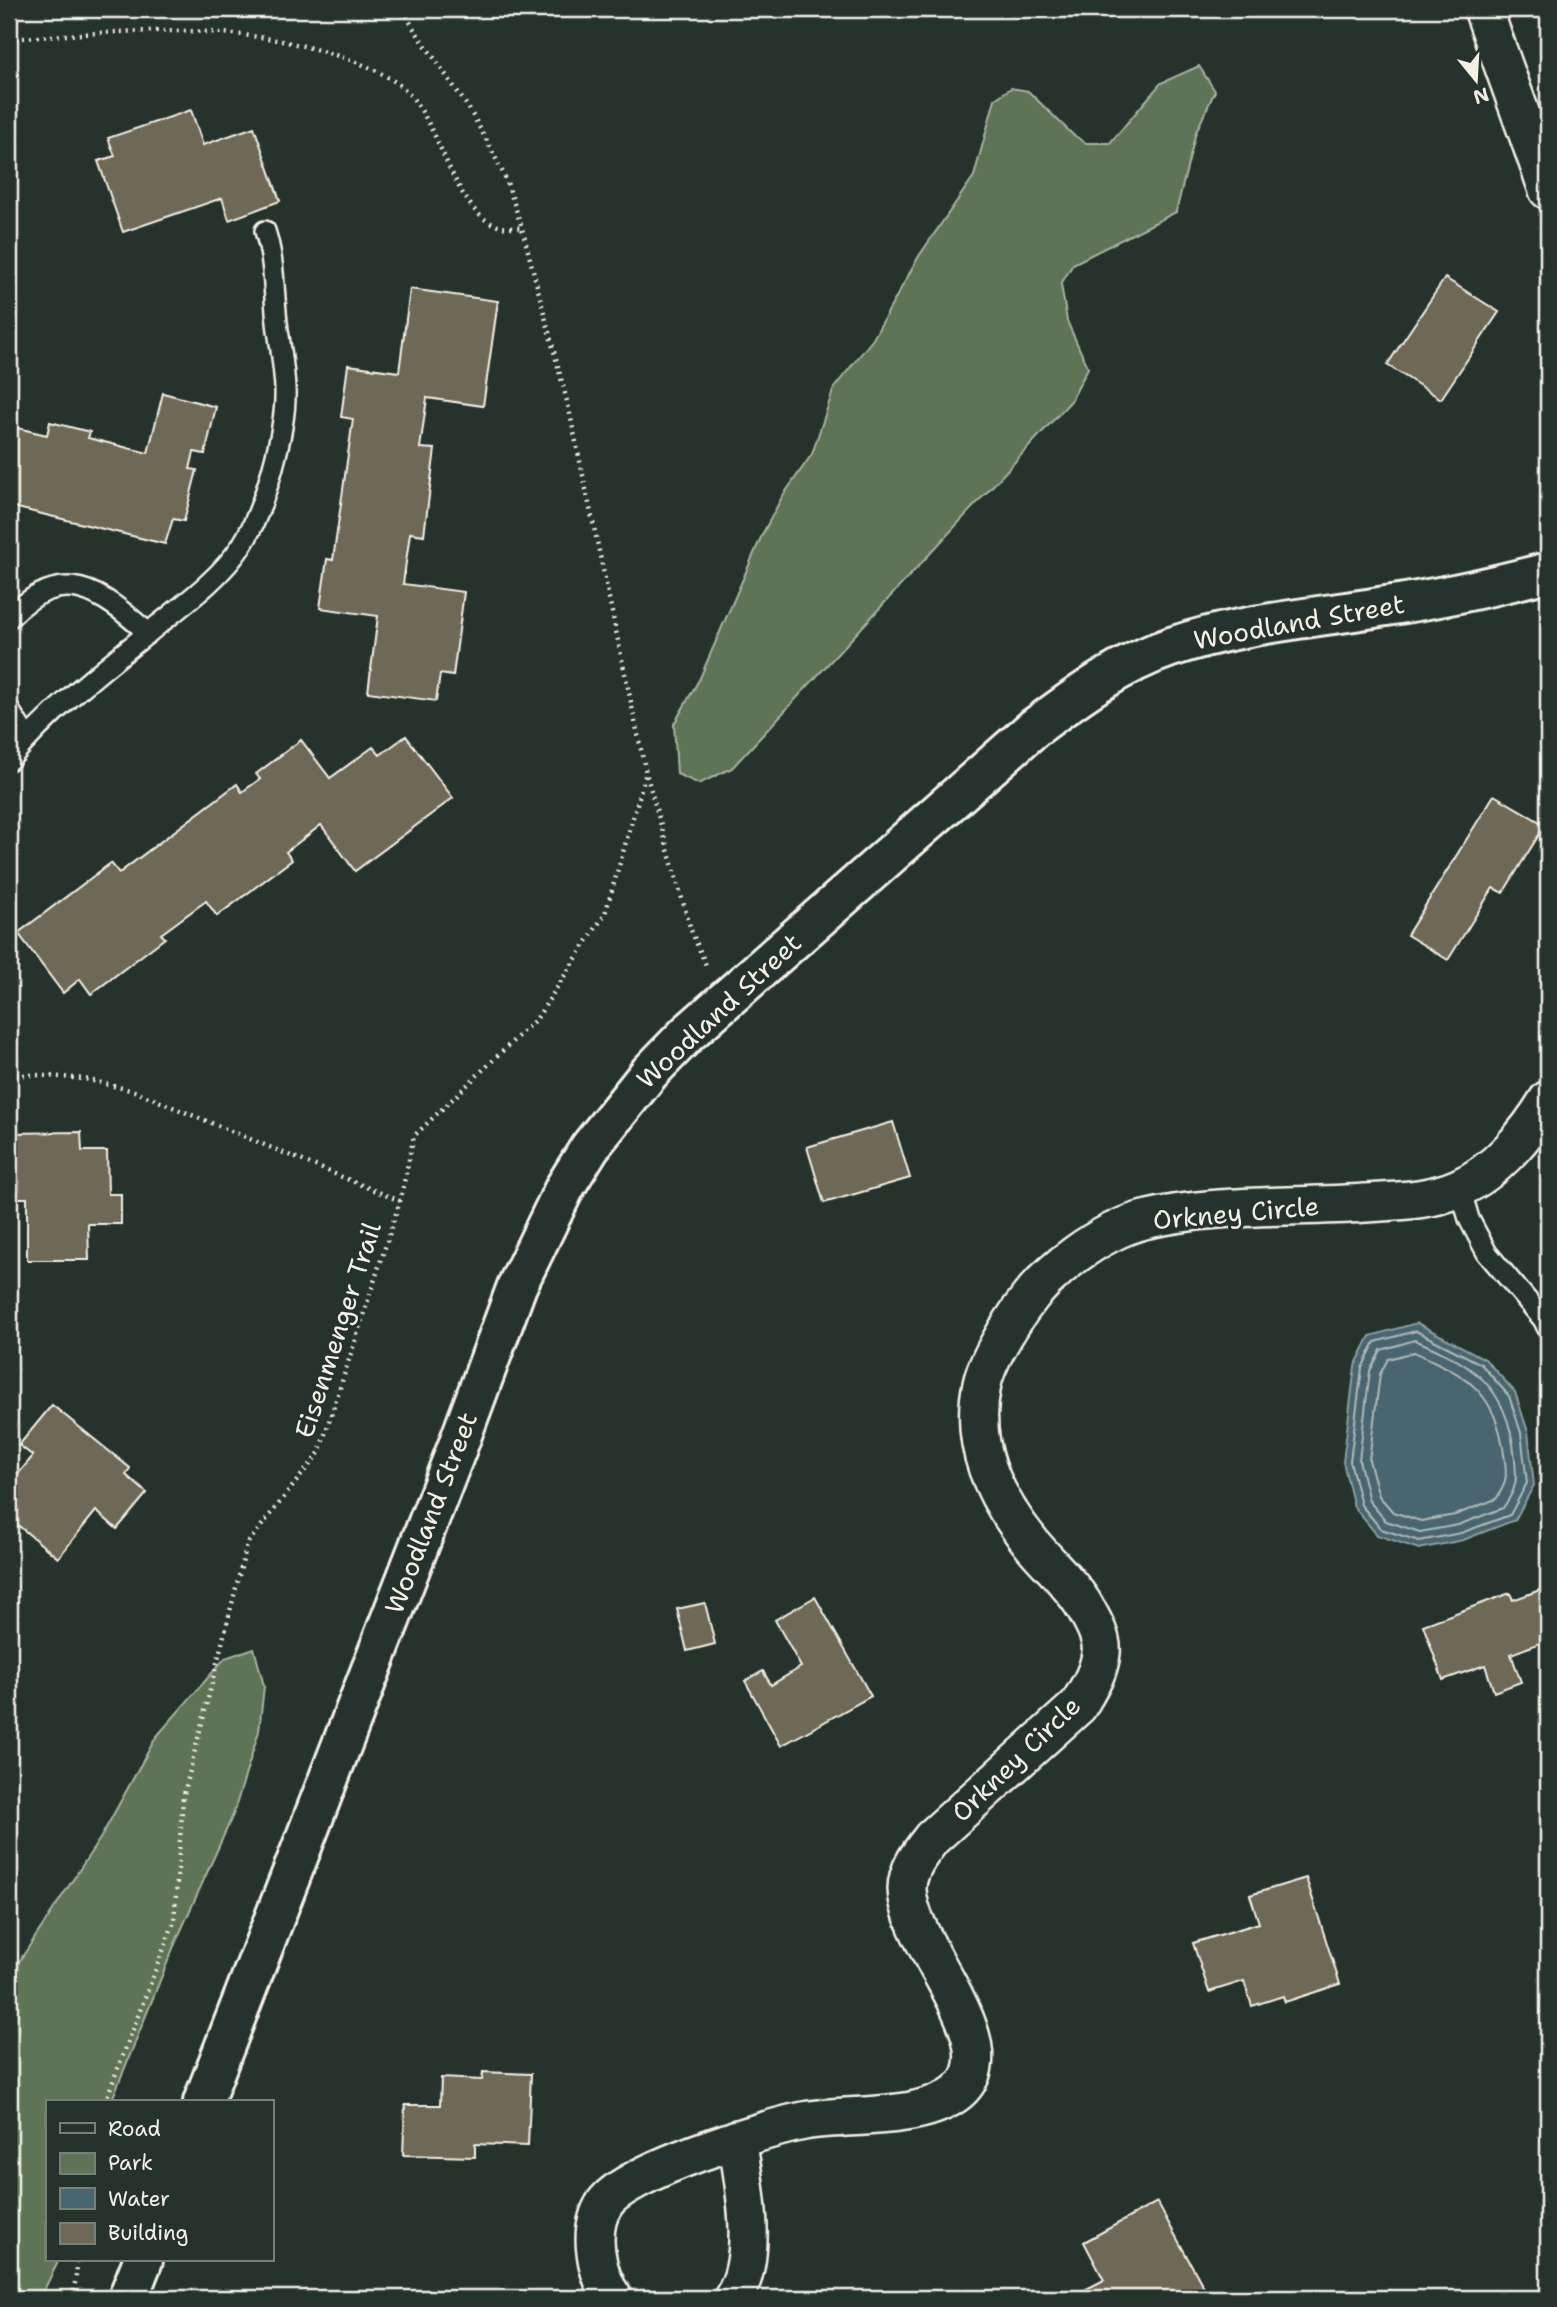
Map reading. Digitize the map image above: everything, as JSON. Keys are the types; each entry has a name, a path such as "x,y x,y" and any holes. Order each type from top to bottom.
{"street":[{"path":"1482,9 1548,190"},
{"name":"Woodland Street","path":"204,2100 453,1460 517,1286 542,1231 590,1147 650,1072 687,1034 1034,728 1079,694 1122,669 1169,648 1217,634 1275,621 1436,598 1548,572"},
{"name":"Orkney Circle","path":"612,2298 603,2284 596,2253 596,2224 605,2203 622,2187 653,2171 737,2139 807,2121 884,2115 941,2102 961,2089 973,2073 974,2052 969,2028 911,1915 907,1887 916,1859 932,1838 1078,1706 1095,1678 1102,1651 1094,1623 1077,1594 1031,1542 1006,1507 986,1470 977,1425 982,1381 1022,1307 1079,1252 1110,1233 1143,1221 1228,1210 1427,1198 1460,1188 1490,1168 1517,1141 1548,1100"},
{"path":"733,2298 745,2262 750,2233 737,2139"},
{"path":"128,2298 142,2262"}],"lane":[{"path":"9,760 27,738 80,688 218,574 243,545 258,514 283,424 285,389 272,254 265,231"},
{"path":"9,618 24,601 46,590 68,586 89,590 118,607 148,633"},
{"path":"9,710 27,738"},
{"path":"1460,1188 1469,1219 1487,1253 1543,1319 1548,1329"}],"path":[{"path":"404,9 412,26 474,117 506,179 522,228 569,409 646,773 691,930 712,976 728,998"},
{"path":"9,39 142,30 200,31 254,35 304,45 347,58 400,85 418,104 467,202 482,217 500,227 522,228"},
{"name":"Eisenmenger Trail","path":"106,2100 174,1922 183,1798 247,1544 319,1453 400,1201 414,1136 537,1018 605,914 646,773"},
{"path":"9,1075 85,1079 134,1091 400,1201"},
{"path":"73,2298 78,2262"}],"green space":[{"path":"1199,66 1215,91 1196,132 1176,212 1073,264 1061,284 1067,321 1088,368 1071,401 732,768 699,784 677,774 674,724 700,678 762,535 782,497 812,454 834,388 873,339 919,256 974,176 995,99 1011,88 1028,91 1072,134 1086,143 1110,143 1161,83"},
{"path":"254,1648 264,1686 259,1731 233,1815 174,1946 112,2100 46,2100 46,2262 58,2262 40,2298 9,2298 9,1977 101,1837 156,1737 225,1658"}],"water":[{"path":"1417,1323 1485,1359 1515,1392 1528,1432 1534,1485 1515,1520 1463,1540 1419,1549 1377,1535 1354,1507 1343,1462 1355,1366 1370,1336"}],"building":[{"path":"191,110 203,145 254,127 280,201 229,220 222,198 123,232 98,161 115,156 108,138"},
{"path":"1445,278 1499,312 1441,399 1387,365"},
{"path":"410,289 498,301 483,406 427,398 420,448 435,449 424,535 410,533 403,584 464,592 453,676 440,674 436,701 368,692 378,616 320,608 327,559 333,560 353,419 341,417 348,365 399,372"},
{"path":"163,393 216,407 205,454 194,452 190,469 197,470 184,521 173,519 165,544 9,506 9,426 47,435 50,422 90,432 88,438 148,453"},
{"path":"406,736 453,798 355,871 321,825 286,852 292,860 217,916 206,901 161,934 165,938 91,994 80,979 63,993 18,933 111,863 119,873 237,784 242,792 260,779 256,774 301,740 330,778 373,747 380,755"},
{"path":"1494,795 1545,825 1503,893 1493,888 1448,960 1407,935"},
{"path":"893,1122 910,1178 824,1203 807,1147"},
{"path":"81,1132 82,1151 107,1151 108,1194 121,1194 121,1224 88,1224 89,1260 27,1260 27,1198 18,1198 19,1181 9,1180 9,1133"},
{"path":"52,1405 130,1468 126,1475 147,1493 117,1529 96,1511 58,1558 9,1518 9,1504 17,1494 9,1485 33,1456 19,1445"},
{"path":"1548,1587 1548,1640 1511,1654 1521,1682 1494,1692 1485,1665 1443,1680 1423,1625 1510,1593 1513,1600"},
{"path":"815,1597 871,1696 781,1746 745,1681 763,1671 771,1685 801,1667 775,1620"},
{"path":"705,1603 715,1644 687,1651 677,1609"},
{"path":"1306,1878 1340,1984 1285,2002 1283,1996 1252,2006 1244,1981 1209,1992 1193,1943 1259,1923 1250,1895"},
{"path":"483,2072 531,2074 528,2146 475,2144 475,2157 403,2155 405,2105 440,2105 441,2078 482,2080"},
{"path":"1157,2202 1208,2295 1202,2298 1069,2298 1104,2280 1084,2242"},
{"path":"1546,2255 1548,2298 1529,2298 1529,2293 1545,2293"}]}
